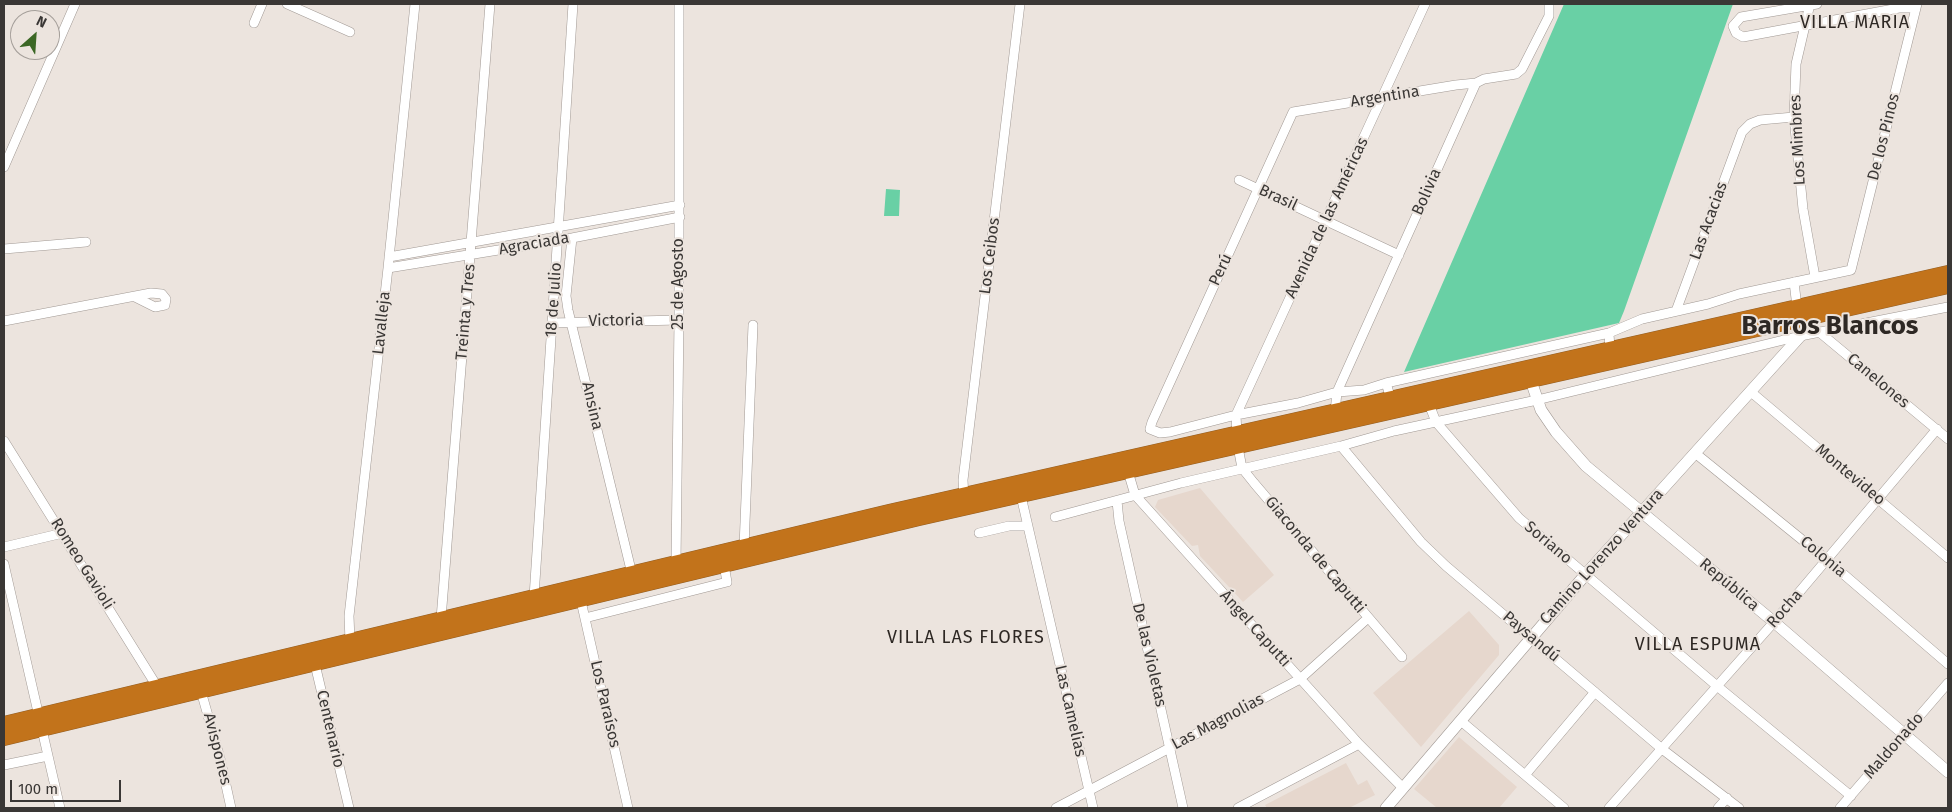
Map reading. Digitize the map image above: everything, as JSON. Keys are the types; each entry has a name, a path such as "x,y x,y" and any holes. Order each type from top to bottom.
{"highway":[{"path":"4,724 41,722 201,691 313,657 350,641 441,619 744,547 964,502 1238,440 1429,404 1688,346 1744,333 1948,273"},
{"path":"1238,440 1335,412 1610,349 1948,286"},
{"path":"4,738 41,722 158,688 581,601 964,502 1021,496 1126,466"}],"street":[{"path":"4,167 75,4"},
{"path":"254,23 262,4"},
{"path":"287,4 350,32"},
{"name":"Lavalleja","path":"350,641 349,616 415,4"},
{"name":"Treinta y Tres","path":"441,619 490,4"},
{"name":"18 de Julio","path":"534,597 573,4"},
{"name":"25 de Agosto","path":"676,563 680,217 679,4"},
{"name":"Los Ceibos","path":"964,502 963,480 1020,4"},
{"name":"Avenida de las Américas","path":"1238,440 1236,415 1425,4"},
{"path":"1476,83 1484,79 1516,74 1522,69 1549,16 1550,9 1548,4"},
{"path":"1812,4 1742,17 1733,26 1736,33 1743,37 1804,24 1916,6"},
{"name":"Los Mimbres","path":"1812,4 1804,24 1796,64 1794,117 1803,209 1816,277"},
{"name":"De los Pinos","path":"1816,277 1850,270 1916,6"},
{"name":"Argentina","path":"1293,112 1456,84 1476,83"},
{"name":"Bolivia","path":"1335,412 1337,392 1476,83"},
{"name":"Perú","path":"1236,415 1170,432 1160,433 1150,429 1293,112"},
{"name":"Las Acacias","path":"1676,310 1742,132 1750,124 1760,120 1794,117"},
{"name":"Brasil","path":"1239,180 1399,255"},
{"name":"Agraciada","path":"389,257 680,206"},
{"name":"Agraciada","path":"388,268 572,238 680,217"},
{"name":"Ansina","path":"572,238 566,296 632,574"},
{"path":"4,249 86,242"},
{"path":"1236,415 1298,403 1337,392 1364,390 1386,383 1609,333 1642,318 1708,304 1739,294 1816,277"},
{"path":"1794,282 1807,313"},
{"path":"4,321 134,297"},
{"path":"1055,517 1135,495 1242,468 1341,446 1394,431 1537,400 1800,336 1948,307"},
{"name":"Canelones","path":"1807,313 1820,332 1948,439"},
{"name":"Camino Lorenzo Ventura","path":"1386,808 1586,574 1800,336 1807,313"},
{"name":"Victoria","path":"552,323 679,320"},
{"path":"744,547 753,325"},
{"path":"1609,333 1610,349"},
{"path":"1744,333 1747,349"},
{"path":"1688,346 1692,362"},
{"name":"República","path":"1531,381 1541,410 1556,432 1586,466 1774,622 1948,772"},
{"path":"1386,383 1391,399"},
{"name":"Montevideo","path":"1751,392 1948,558"},
{"name":"Soriano","path":"1429,404 1436,422 1519,518 1717,686 1851,796"},
{"name":"Rocha","path":"1609,808 1774,622 1937,429"},
{"name":"Giaconda de Caputti","path":"1238,440 1242,468 1402,658"},
{"name":"Romeo Gavioli","path":"4,441 158,688"},
{"name":"Paysandú","path":"1341,446 1433,554 1662,749 1739,808"},
{"name":"Colonia","path":"1695,453 1827,560 1948,664"},
{"name":"Ángel Caputti","path":"1126,466 1135,495 1359,744 1403,788"},
{"name":"Las Camelias","path":"1021,496 1093,808"},
{"name":"De las Violetas","path":"1117,501 1119,521 1183,808"},
{"path":"979,533 1009,526 1028,526"},
{"path":"4,547 63,533"},
{"path":"4,564 60,808"},
{"path":"585,618 727,582 724,565"},
{"name":"Los Paraísos","path":"581,601 628,808"},
{"name":"Las Magnolias","path":"1056,808 1300,679 1368,618"},
{"name":"Centenario","path":"313,657 349,808"},
{"name":"Maldonado","path":"1840,808 1948,683"},
{"name":"Avispones","path":"201,691 214,734 231,808"},
{"path":"1525,775 1595,692"},
{"path":"1461,721 1564,808"},
{"path":"1238,808 1359,744"},
{"path":"4,765 48,756"},
{"path":"1718,808 1727,798"}],"shaded area":[{"path":"1200,488 1274,575 1243,602 1200,556 1198,545 1192,546 1155,507 1158,500"},
{"path":"1469,611 1499,645 1499,655 1421,747 1373,693"},
{"path":"1459,737 1517,787 1499,808 1437,808 1414,789"},
{"path":"1346,763 1358,785 1367,780 1375,795 1349,808 1267,808 1265,805"}],"green space":[{"path":"1564,4 1733,4 1619,323 1404,372"},
{"path":"886,189 900,190 899,216 884,216"}],"district":[{"name":"VILLA MARIA","path":"1855,23"},
{"name":"Barros Blancos","path":"1830,327"},
{"name":"VILLA LAS FLORES","path":"966,638"},
{"name":"VILLA ESPUMA","path":"1698,645"}]}
